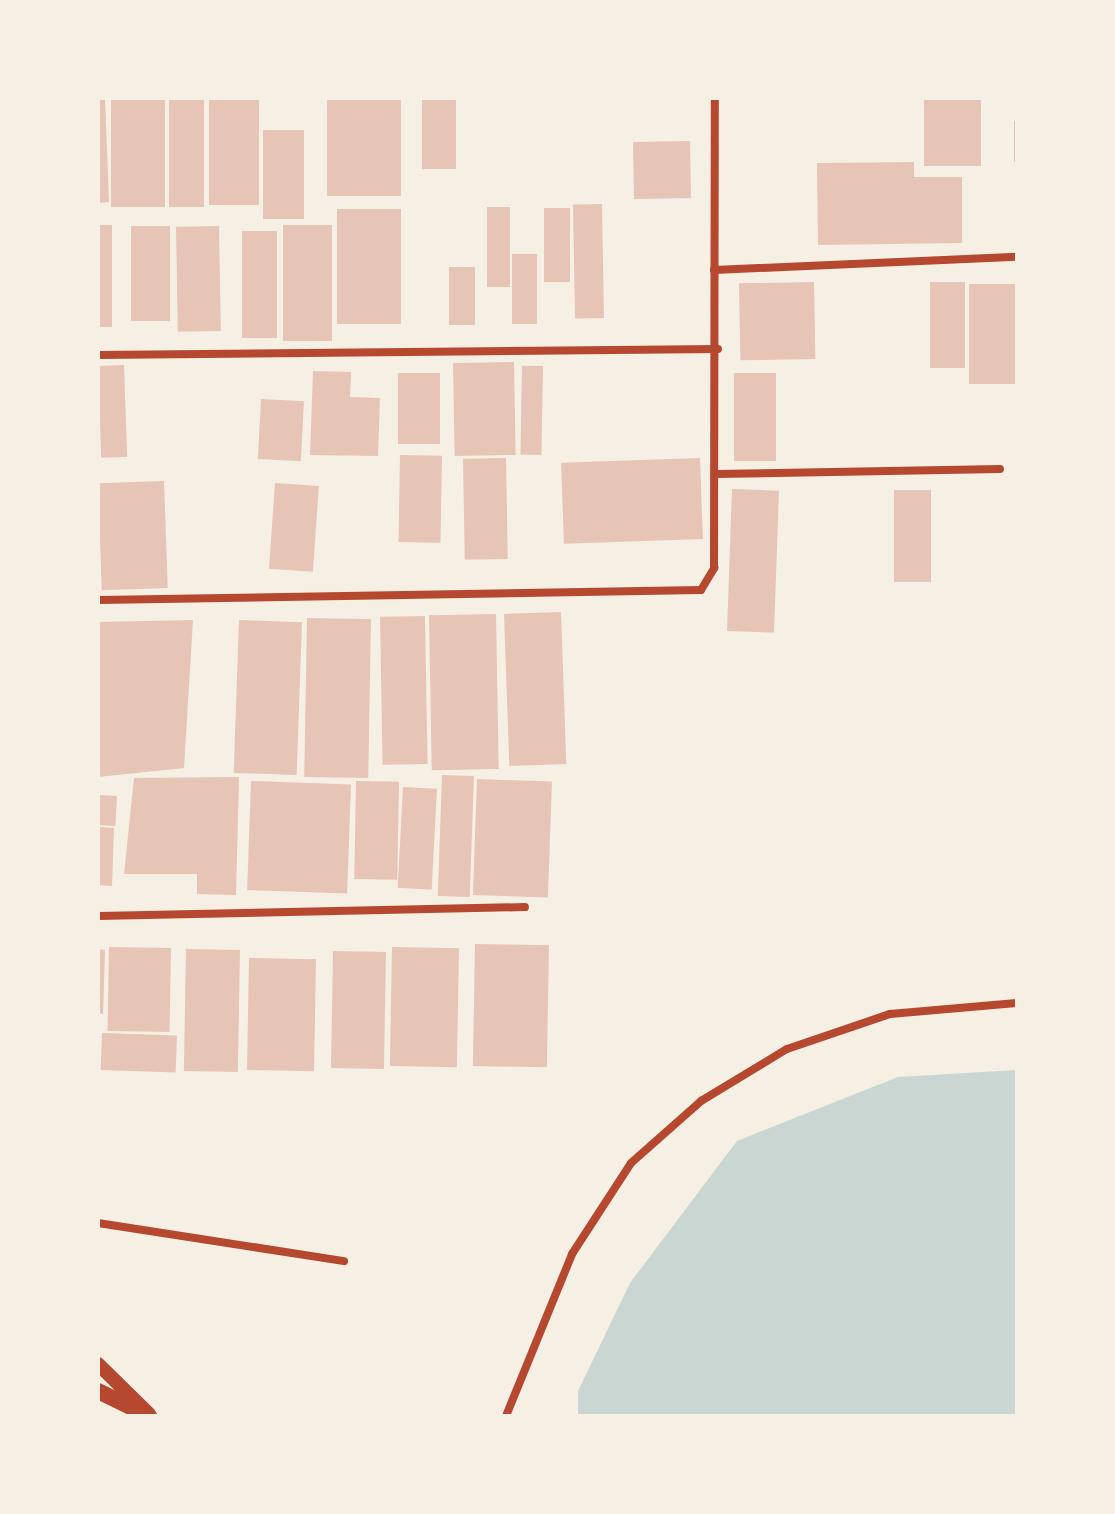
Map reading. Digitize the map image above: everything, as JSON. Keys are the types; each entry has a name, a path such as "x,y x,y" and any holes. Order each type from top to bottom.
{"main road":[{"path":"98,1391 150,1416"}],"street":[{"path":"98,600 687,594 711,582 714,568 718,349 714,270 715,98"},
{"path":"714,270 1017,257"},
{"path":"98,355 718,349"},
{"path":"716,474 1000,469"},
{"path":"98,916 525,907"},
{"path":"506,1416 572,1254 631,1163 701,1101 787,1049 890,1014 1017,1003"},
{"path":"98,1223 344,1261"},
{"path":"98,1364 150,1416"}],"shaded area":[{"path":"1017,1070 1017,1416 578,1416 578,1391 630,1283 737,1141 898,1077"}],"building":[{"path":"98,98 105,98 109,202 98,203"},
{"path":"111,98 165,98 165,207 111,207"},
{"path":"169,98 204,98 204,207 169,207"},
{"path":"209,98 259,98 259,205 209,205"},
{"path":"327,98 401,98 401,196 327,196"},
{"path":"422,98 456,98 456,169 422,169"},
{"path":"924,98 981,98 981,166 924,166"},
{"path":"1014,121 1017,121 1017,162 1014,162"},
{"path":"263,130 304,130 304,219 263,219"},
{"path":"690,141 691,198 634,199 633,142"},
{"path":"914,162 914,177 962,177 962,243 818,245 817,163"},
{"path":"602,204 604,318 575,318 573,205"},
{"path":"487,207 510,207 510,287 487,287"},
{"path":"544,208 570,208 570,282 544,282"},
{"path":"337,209 401,209 401,324 337,324"},
{"path":"98,225 112,225 112,327 98,327"},
{"path":"283,225 332,225 332,341 283,341"},
{"path":"131,226 170,226 170,321 131,321"},
{"path":"219,226 221,331 178,332 176,227"},
{"path":"242,231 277,231 277,338 242,338"},
{"path":"512,254 537,254 537,324 512,324"},
{"path":"449,267 475,267 475,325 449,325"},
{"path":"814,282 815,359 740,360 739,283"},
{"path":"930,282 965,282 965,368 930,368"},
{"path":"969,284 1017,284 1017,384 969,384"},
{"path":"514,362 516,455 455,456 453,363"},
{"path":"124,365 127,457 101,458 98,366"},
{"path":"522,366 543,366 541,455 520,455"},
{"path":"313,371 351,372 350,397 380,398 378,456 310,455"},
{"path":"398,373 440,373 440,444 398,444"},
{"path":"734,373 776,373 776,461 734,461"},
{"path":"261,399 304,401 301,461 258,459"},
{"path":"400,455 442,456 440,543 398,542"},
{"path":"506,458 508,559 465,560 463,459"},
{"path":"700,458 703,539 564,544 561,463"},
{"path":"164,481 168,588 102,590 98,483"},
{"path":"275,483 319,486 313,572 269,569"},
{"path":"732,489 779,491 774,633 727,631"},
{"path":"894,490 931,490 931,582 894,582"},
{"path":"561,612 566,764 509,766 504,614"},
{"path":"496,614 499,769 432,770 429,615"},
{"path":"425,616 428,764 383,765 380,617"},
{"path":"307,618 371,619 368,778 304,777"},
{"path":"193,620 184,768 98,777 98,622"},
{"path":"239,620 302,622 297,775 234,773"},
{"path":"442,775 474,776 470,897 438,896"},
{"path":"239,777 236,895 197,894 197,874 124,874 134,778"},
{"path":"477,779 552,782 548,898 473,895"},
{"path":"251,781 351,784 347,893 247,890"},
{"path":"356,781 399,782 397,880 354,879"},
{"path":"403,787 437,789 432,890 398,888"},
{"path":"98,795 117,796 115,826 98,825"},
{"path":"98,827 114,828 112,886 98,885"},
{"path":"475,944 549,945 547,1067 473,1066"},
{"path":"109,947 171,948 170,1032 108,1031"},
{"path":"392,947 459,948 457,1067 390,1066"},
{"path":"98,949 105,950 103,1014 98,1013"},
{"path":"186,949 240,950 238,1072 184,1071"},
{"path":"333,951 386,952 384,1069 331,1068"},
{"path":"249,958 316,959 314,1071 247,1070"},
{"path":"102,1033 177,1036 176,1073 101,1070"}]}
